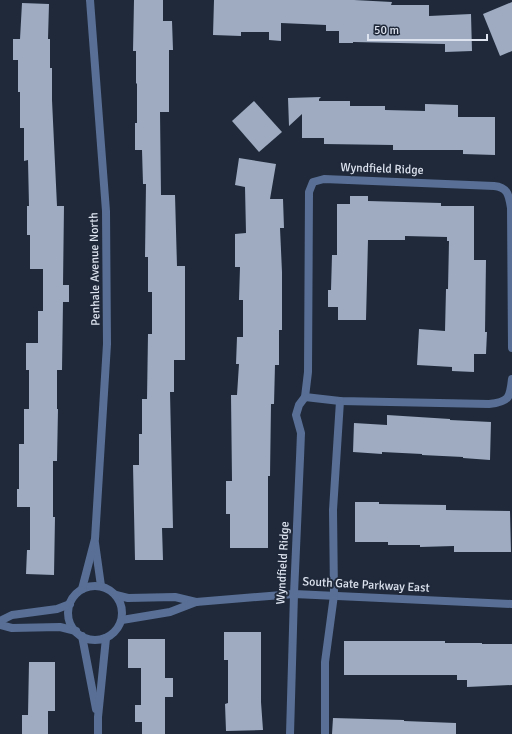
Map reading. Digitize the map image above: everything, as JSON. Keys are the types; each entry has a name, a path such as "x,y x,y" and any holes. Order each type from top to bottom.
{"street":[{"name":"Penhale Avenue North","path":"90,0 106,210 107,344 95,539 100,586"},
{"name":"Wyndfield Ridge","path":"290,734 301,432 296,415 299,405 305,397 308,372 309,192 313,182 324,179 500,186 505,189 508,193 511,208 512,348"},
{"path":"305,397 340,401 498,403 504,402 508,399 512,379"},
{"path":"325,734 325,662 334,595 333,510 340,401"},
{"name":"Penhale Avenue North","path":"82,589 95,539"},
{"path":"0,625 12,628 60,627 79,634 91,640 106,638 114,632 122,620 122,606 116,595 109,589 100,586 91,586 82,589 74,596 68,613 70,623 79,634 98,717"},
{"name":"South Gate Parkway East","path":"122,620 170,612 196,602 294,594 512,604"},
{"name":"South Gate Parkway East","path":"116,595 128,598 175,597 196,602"},
{"path":"0,620 12,615 57,609 70,604"},
{"path":"98,734 98,717 106,638"}],"building":[{"path":"134,0 163,0 163,21 172,21 173,50 169,50 169,112 160,112 161,195 175,195 177,266 185,266 185,360 174,360 174,392 170,392 173,528 162,528 163,560 135,560 133,465 139,465 139,434 142,434 142,399 147,399 148,334 152,334 152,292 148,292 148,257 145,257 146,184 143,184 142,150 135,150 137,83 136,84 136,51 133,51"},
{"path":"214,0 354,0 392,2 391,5 429,5 429,16 471,14 472,51 445,52 445,44 339,43 339,31 326,31 326,25 281,23 281,41 269,40 269,32 241,32 241,36 213,35"},
{"path":"512,2 512,51 500,56 483,14"},
{"path":"22,3 49,4 48,39 50,39 50,68 52,68 57,206 64,206 63,285 69,285 69,302 63,302 62,370 57,370 57,461 53,461 53,517 55,517 54,575 26,574 27,550 30,550 30,507 17,507 17,489 19,489 19,444 24,444 24,409 29,409 29,370 26,370 26,343 38,343 38,311 43,311 43,269 30,269 30,235 27,235 27,206 29,206 28,160 24,161 24,128 20,128 18,60 13,60 13,39 20,39"},
{"path":"321,97 319,101 350,101 350,106 385,106 385,110 425,111 425,104 458,105 458,117 495,117 495,155 463,154 463,150 393,150 393,145 324,144 324,138 302,138 302,114 289,126 288,98"},
{"path":"254,101 282,132 259,152 232,121"},
{"path":"239,158 276,164 270,199 283,199 284,228 280,228 282,330 279,330 279,365 275,365 274,404 271,404 270,476 268,476 268,548 230,548 230,514 226,514 226,481 232,481 231,395 237,395 239,364 236,364 237,337 243,337 243,300 239,300 240,267 235,267 235,234 246,233 245,187 235,185"},
{"path":"350,196 368,196 368,201 441,203 441,206 474,206 474,260 486,260 485,332 487,332 486,354 474,354 474,372 452,371 452,367 417,365 419,329 445,331 446,289 448,289 449,241 447,241 447,237 405,236 405,240 368,240 366,320 338,320 338,307 328,307 328,290 331,290 332,255 337,255 337,204 350,204"},
{"path":"387,415 491,422 490,460 422,454 353,452 354,423 387,425"},
{"path":"355,502 379,502 379,504 446,505 446,510 510,511 511,552 454,552 454,546 420,547 420,545 388,545 388,542 355,542"},
{"path":"224,632 261,632 261,702 263,730 226,731 225,704 228,703 228,660 224,660"},
{"path":"128,639 165,639 165,678 173,678 173,697 165,697 165,734 142,734 142,722 135,722 135,705 141,705 141,668 128,668"},
{"path":"344,641 445,641 445,643 512,644 512,685 467,687 467,680 457,680 457,675 344,675"},
{"path":"29,662 55,662 55,711 48,711 48,734 22,734 22,715 28,715"},
{"path":"333,718 456,723 456,734 332,734"}]}
